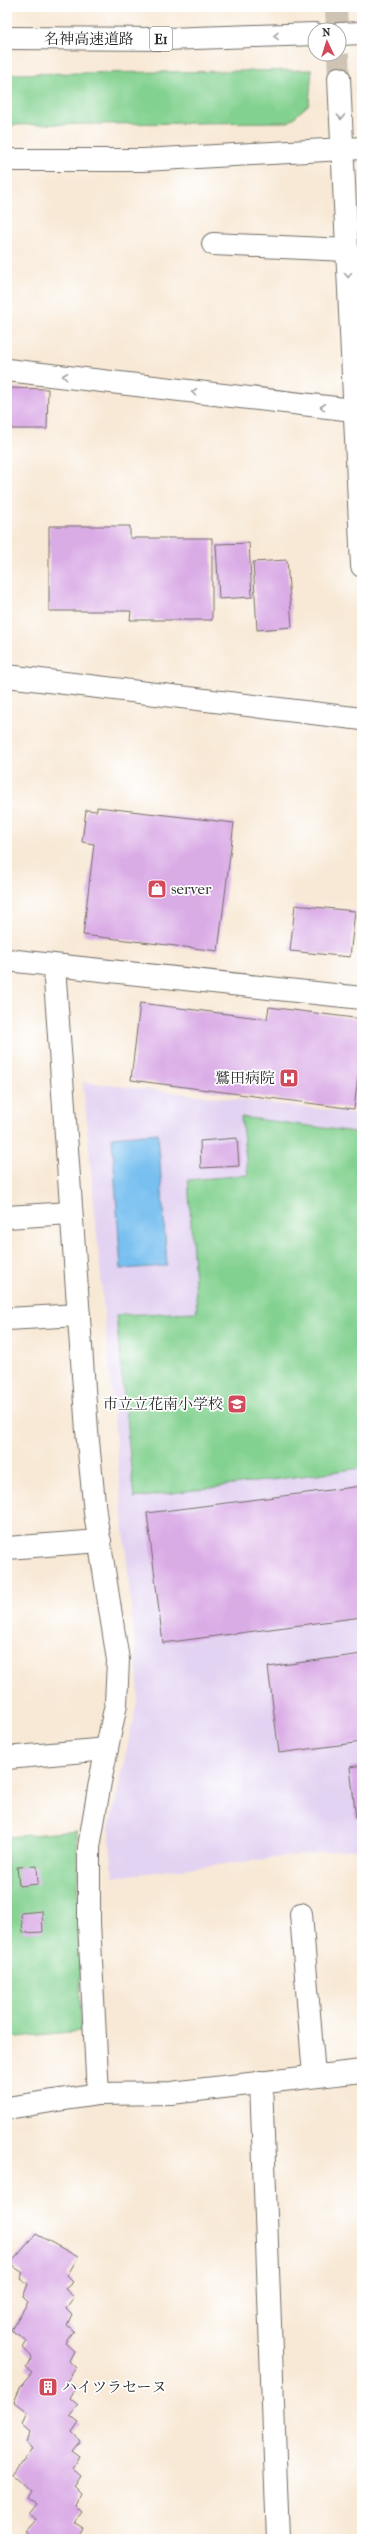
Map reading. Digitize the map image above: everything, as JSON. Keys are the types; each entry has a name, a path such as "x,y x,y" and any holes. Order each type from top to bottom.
{"main road":[{"path":"347,34 362,33"},
{"name":"名神高速道路","path":"7,38 166,39 307,34"},
{"path":"340,78 352,148 347,250 358,411 362,566"},
{"path":"7,160 143,160 352,148"},
{"path":"213,244 347,250"},
{"path":"7,370 358,411"},
{"path":"7,676 362,719"},
{"path":"7,960 362,998"},
{"path":"54,966 70,1213 87,1431 100,1541 118,1660 116,1704 100,1782 90,1847 89,1923 98,2094"},
{"path":"7,1217 70,1213"},
{"path":"7,1319 79,1315"},
{"path":"7,1548 100,1541"},
{"path":"7,1758 107,1749"},
{"path":"301,1914 314,2076"},
{"path":"7,2108 98,2094 171,2093 362,2071"},
{"path":"261,2082 278,2539"}],"shaded area":[{"name":"市立立花南小学校","path":"83,1082 362,1114 362,1848 113,1877 109,1829 139,1694"}],"green space":[{"path":"312,70 309,104 289,122 7,125 7,74"},
{"path":"241,1117 362,1133 362,1468 134,1498 116,1315 197,1312 188,1180 248,1175"},
{"path":"77,1831 81,2031 7,2038 7,1837"}],"water":[{"path":"158,1133 167,1266 121,1269 112,1137"}],"building":[{"path":"7,388 48,389 47,429 7,429"},
{"path":"49,526 130,526 130,538 212,538 212,620 130,620 131,611 49,611"},
{"path":"249,543 252,597 219,599 216,544"},
{"path":"287,560 292,627 257,630 253,562"},
{"name":"server","path":"97,807 234,823 218,951 83,935 94,844 82,842 86,810 97,811"},
{"path":"295,905 355,911 350,957 290,951"},
{"path":"140,1003 267,1019 269,1007 362,1019 362,1043 354,1109 131,1080"},
{"path":"237,1138 239,1166 201,1168 200,1141"},
{"path":"362,1486 362,1617 163,1643 147,1513"},
{"path":"362,1654 362,1742 279,1753 268,1667"},
{"path":"362,1765 362,1818 356,1819 350,1767"},
{"path":"37,1866 38,1884 19,1886 17,1867"},
{"path":"42,1911 43,1932 23,1933 21,1913"},
{"name":"ハイツラセーヌ","path":"36,2234 78,2257 67,2276 73,2282 65,2289 74,2297 66,2308 72,2314 67,2325 74,2331 65,2343 74,2351 69,2361 76,2368 67,2381 76,2387 70,2398 78,2405 70,2415 79,2422 72,2432 80,2441 72,2451 80,2457 73,2469 81,2476 74,2487 80,2493 75,2504 82,2511 74,2522 84,2529 78,2539 26,2539 30,2535 25,2531 36,2519 28,2514 36,2504 26,2497 30,2490 14,2475 32,2449 26,2442 31,2432 22,2424 27,2412 14,2402 21,2386 32,2373 26,2368 32,2357 23,2348 27,2341 11,2330 28,2302 23,2297 28,2284 20,2278 23,2273 10,2264"}],"tunnel":[{"path":"336,7 337,22"},
{"path":"338,62 339,78"}],"place":[{"name":"server","path":"157,889"},
{"name":"鷲田病院","path":"289,1078"},
{"name":"市立立花南小学校","path":"237,1404"},
{"name":"ハイツラセーヌ","path":"48,2387"}]}
